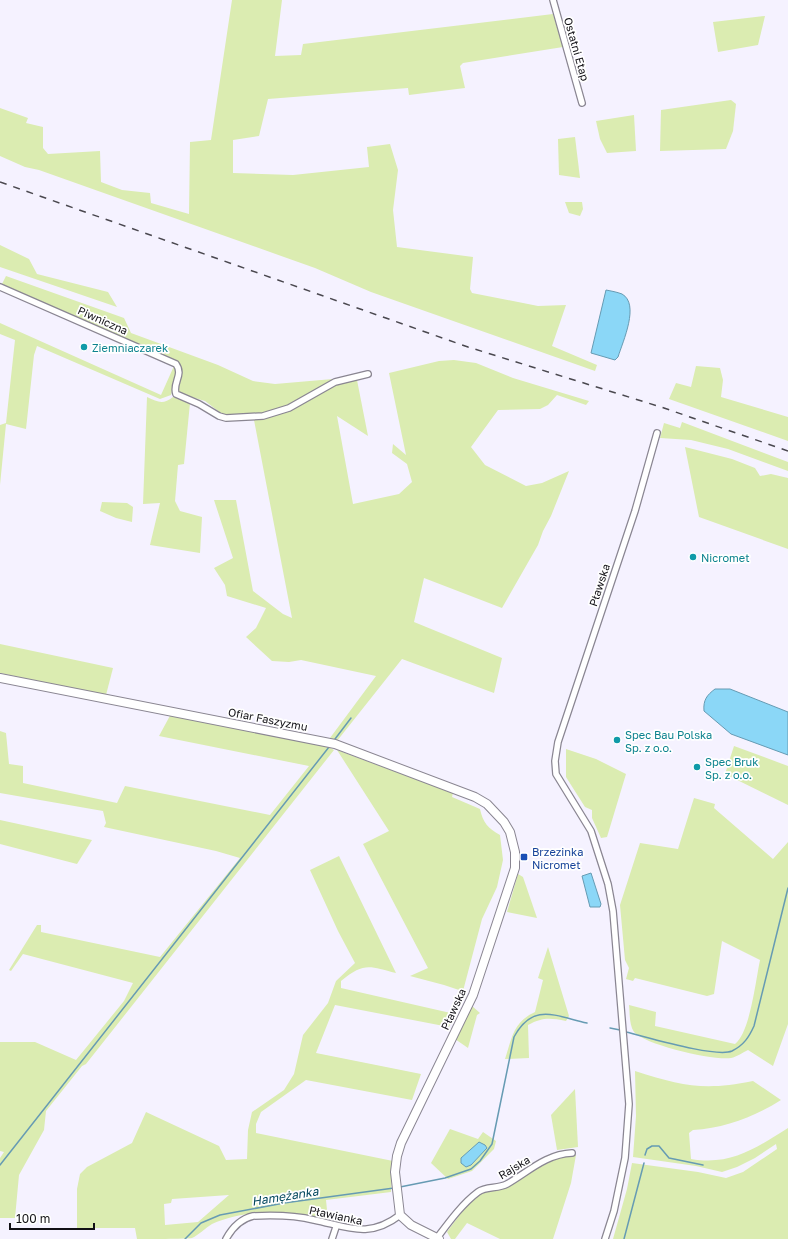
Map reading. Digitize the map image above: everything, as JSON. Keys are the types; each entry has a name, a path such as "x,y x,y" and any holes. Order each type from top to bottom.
{"street":[{"name":"Ostatni Etap","path":"553,0 582,103"},
{"name":"Piwniczna","path":"0,287 176,364 179,373 174,390 176,394 226,418 244,418 276,413 301,402 335,382 368,374"},
{"name":"Pławska","path":"605,1239 614,1211 626,1158 629,1104 613,911 608,884 591,831 556,774 555,761 558,742 635,511 657,433"},
{"name":"Ofiar Faszyzmu","path":"0,678 335,744 475,797 498,812 510,832"},
{"name":"Pławska","path":"400,1215 396,1164 401,1143 473,995 513,879 515,852 510,832"},
{"name":"Rajska","path":"438,1239 453,1217 480,1191 506,1184 525,1171 555,1155 572,1153"},
{"path":"400,1215 424,1236 438,1239"},
{"name":"Pławianka","path":"226,1239 231,1229 247,1217 253,1216 294,1216 316,1220 336,1227 358,1232 375,1230 388,1225 400,1215"},
{"path":"332,1239 336,1227"}],"green space":[{"path":"232,0 282,0 275,56 301,55 303,44 553,14 563,47 463,63 460,66 465,88 409,95 408,88 268,99 259,136 233,140 233,173 293,175 369,167 367,147 390,144 398,170 393,210 397,247 473,257 470,289 472,293 538,306 566,305 552,346 597,365 595,371 371,292 315,268 39,170 25,167 0,156 0,108 28,118 26,123 43,127 43,148 48,154 100,151 101,182 122,190 150,193 151,203 189,214 190,142 211,140"},
{"path":"765,16 758,45 718,52 713,22"},
{"path":"731,100 736,104 733,131 726,149 660,151 661,110"},
{"path":"634,115 636,151 607,153 600,139 596,121"},
{"path":"575,137 580,178 559,175 558,139"},
{"path":"565,202 582,202 583,209 580,216 569,213"},
{"path":"0,245 29,259 37,274 108,292 117,307 0,267"},
{"path":"6,276 124,318 131,333 218,365 253,381 275,384 333,379 286,407 261,413 243,415 222,414 205,401 181,394 178,388 182,374 178,362 2,284"},
{"path":"0,323 161,395 174,366 176,372 171,395 160,399 37,346 34,355 26,429 6,424 0,485 0,425 6,423 15,340 0,334"},
{"path":"454,360 476,363 513,378 589,401 586,405 557,395 548,405 540,409 498,410 471,447 485,465 526,486 542,483 569,471 538,545 502,608 424,578 414,622 502,658 494,693 402,659 337,741 330,738 376,676 301,660 289,662 272,661 246,637 256,628 266,608 227,596 225,585 214,568 233,558 214,500 236,500 253,591 283,614 292,618 254,420 277,414 333,385 357,380 368,436 337,416 353,504 399,494 412,482 407,464 392,453 393,444 406,455 389,373 439,361"},
{"path":"696,366 720,368 723,380 721,397 788,417 788,441 669,399 676,383 691,387"},
{"path":"147,397 163,402 173,397 190,403 184,464 178,465 175,501 180,511 202,517 200,553 150,545 160,503 143,504"},
{"path":"682,422 788,462 788,471 728,449 691,440 660,438 664,423 680,428"},
{"path":"685,447 732,459 755,468 760,476 771,474 788,478 788,549 699,517"},
{"path":"102,502 127,503 133,507 132,522 116,518 100,511"},
{"path":"0,644 113,668 106,695 0,673"},
{"path":"172,712 323,744 334,750 86,1064 82,1066 46,1111 44,1130 19,1175 15,1218 0,1218 0,1158 4,1152 0,1151 0,1042 35,1042 76,1060 124,1001 133,983 23,954 11,971 9,970 37,925 41,925 41,932 160,957 240,858 216,851 104,827 106,823 103,811 0,793 0,731 6,733 9,764 23,766 23,783 117,803 125,786 270,815 309,766 159,736"},
{"path":"734,746 788,766 788,805 725,774"},
{"path":"566,749 596,759 626,774 607,837 601,838 592,818 592,810 585,807 566,777"},
{"path":"337,750 453,793 452,797 480,809 487,825 500,835 503,860 497,887 482,919 463,991 466,996 462,1001 459,990 410,976 428,968 363,844 389,831"},
{"path":"694,798 715,804 714,808 773,859 788,842 788,1024 773,1066 748,1050 738,1056 723,1058 696,1055 665,1047 641,1037 634,1032 631,1026 629,1005 656,1012 655,1026 735,1044 745,1029 760,960 722,941 714,994 707,996 635,978 633,981 626,979 629,968 625,960 620,905 640,843 678,849"},
{"path":"0,820 92,840 77,864 0,844"},
{"path":"339,856 396,973 373,967 361,968 341,981 341,988 455,1014 449,1027 335,1005 316,1053 421,1074 412,1100 306,1080 261,1112 256,1124 256,1133 393,1161 391,1192 326,1200 328,1220 284,1213 254,1213 240,1215 212,1224 192,1238 137,1239 135,1228 77,1228 77,1189 80,1174 87,1167 132,1143 146,1112 219,1146 226,1160 247,1159 248,1130 252,1112 284,1090 294,1074 303,1035 328,1003 336,981 355,963 338,931 310,870","holes":["229,1195 198,1222 165,1225 164,1204 171,1203 172,1199"]},
{"path":"518,874 523,877 537,918 507,912"},
{"path":"548,947 569,1016 566,1021 547,1019 528,1025 529,1058 505,1059 514,1031 522,1021 535,1012 543,980 538,978"},
{"path":"472,1006 480,1013 477,1015 468,1048 455,1039"},
{"path":"635,1071 666,1080 693,1085 720,1086 753,1081 781,1100 760,1112 739,1121 716,1127 693,1130 689,1133 691,1159 719,1160 742,1154 788,1128 788,1239 613,1239 627,1189 632,1163 698,1172 726,1178 743,1172 777,1149 776,1144 755,1158 737,1167 722,1172 696,1166 633,1157 636,1116"},
{"path":"575,1089 578,1147 557,1150 551,1115"},
{"path":"450,1129 478,1139 483,1132 496,1141 494,1149 472,1171 448,1179 431,1163"},
{"path":"562,1155 576,1155 571,1183 553,1239 500,1239 467,1223 455,1239 451,1239 447,1232 466,1206 480,1193"}],"water":[{"path":"606,290 622,294 627,299 630,306 629,323 618,357 615,360 591,353"},
{"path":"715,689 730,689 788,712 788,755 731,734 704,711 706,698"},
{"path":"591,873 601,904 600,907 590,907 582,876"},
{"path":"479,1142 487,1148 471,1165 466,1167 461,1163 461,1158"}],"waterway":[{"path":"335,739 351,718"},
{"path":"0,1165 329,747"},
{"path":"626,1032 712,1052 732,1051 743,1043 754,1026 788,888"},
{"path":"400,1187 445,1178 471,1169 480,1161 492,1144 514,1037 521,1026 529,1019 537,1015 546,1014 587,1023"},
{"path":"610,1028 620,1030"},
{"path":"645,1155 647,1149 652,1146 659,1146 669,1158 703,1165"},
{"path":"624,1239 644,1163"},
{"name":"Hamężanka","path":"185,1239 201,1223 220,1215 284,1203 394,1188"}],"railway":[{"path":"0,182 468,347 664,408 788,451"}],"place":[{"name":"Ziemniaczarek","path":"84,347"},
{"name":"Nicromet","path":"693,557"},
{"name":"Spec Bau Polska Sp. z o.o.","path":"617,740"},
{"name":"Spec Bruk Sp. z o.o.","path":"697,767"},
{"name":"Brzezinka Nicromet","path":"524,857"}]}
